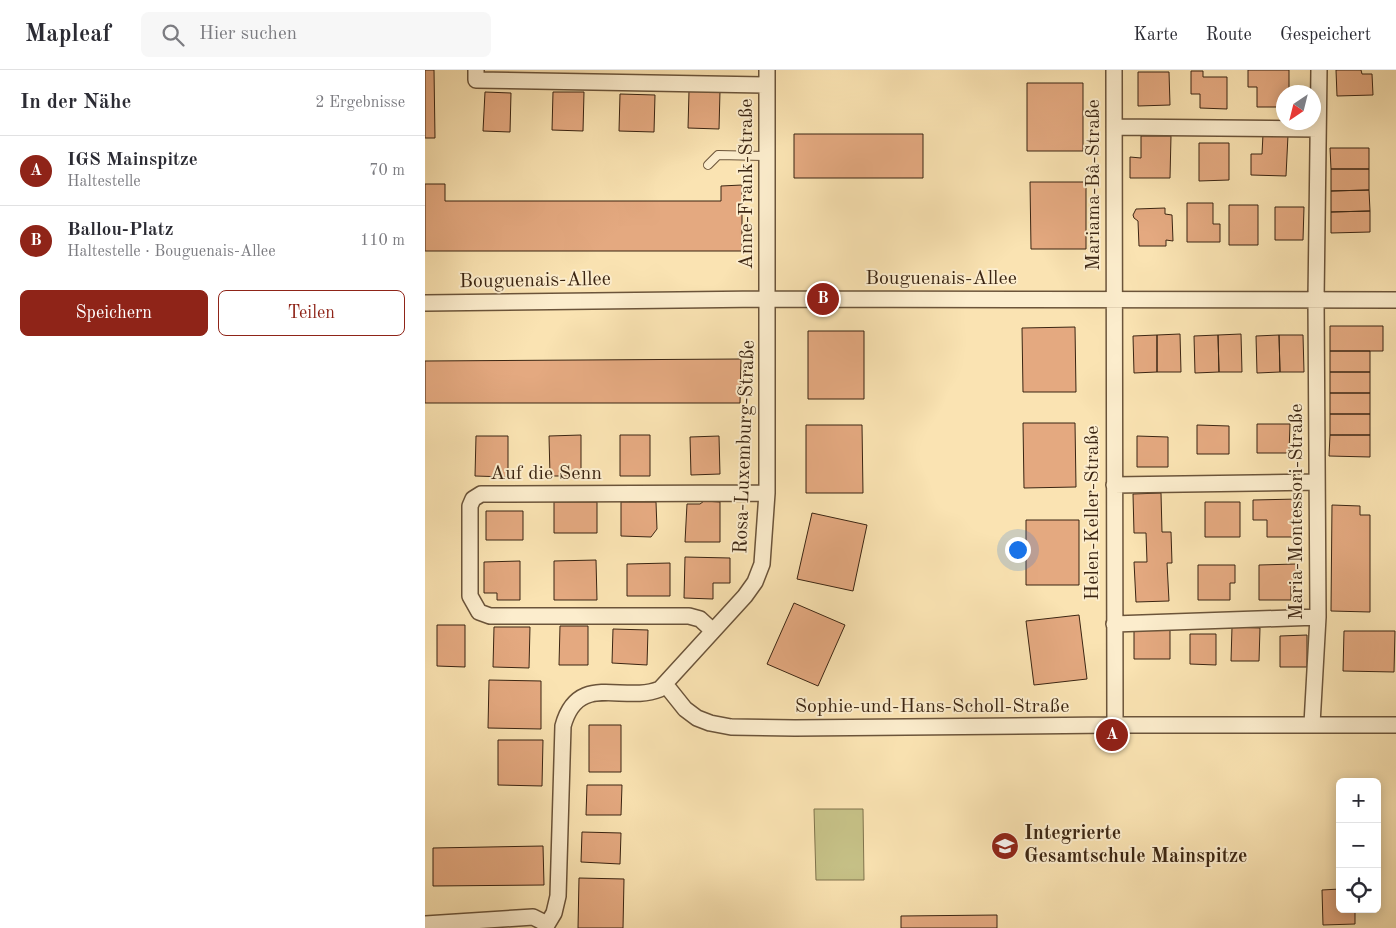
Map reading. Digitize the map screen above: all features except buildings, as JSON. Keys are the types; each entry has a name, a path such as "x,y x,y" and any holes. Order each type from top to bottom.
{"street":[{"path":"476,70 476,80 767,78"},
{"name":"Mariama-Bâ-Straße","path":"1113,300 1114,70"},
{"path":"1319,70 1319,85"},
{"name":"Anne-Frank-Straße","path":"767,78 768,298"},
{"path":"1113,127 1276,129"},
{"path":"1316,300 1319,130"},
{"name":"Bouguenais-Allee","path":"425,303 768,298 1396,300"},
{"name":"Rosa-Luxemburg-Straße","path":"547,926 554,913 558,896 563,726 572,705 581,697 594,693 654,691 665,684 745,596 755,582 761,564 767,493 768,298"},
{"name":"Helen-Keller-Straße","path":"1113,300 1113,624 1115,725"},
{"name":"Maria-Montessori-Straße","path":"1312,724 1318,617 1316,300"},
{"path":"1113,485 1317,482"},
{"name":"Auf die Senn","path":"713,631 700,619 689,616 490,616 479,612 472,603 470,596 470,506 473,499 481,494 767,493"},
{"path":"1113,624 1318,617"},
{"name":"Sophie-und-Hans-Scholl-Straße","path":"665,684 685,709 697,718 731,727 1396,725"},
{"path":"425,924 533,917 547,926"}],"lane":[{"path":"708,165 718,155 768,156"}],"shaded area":[{"path":"814,809 863,809 864,880 816,880"}],"place":[{"name":"Ballou-Platz","path":"823,299"},
{"name":"IGS Mainspitze","path":"1112,735"},
{"name":"Integrierte Gesamtschule Mainspitze","path":"1005,846"}]}
